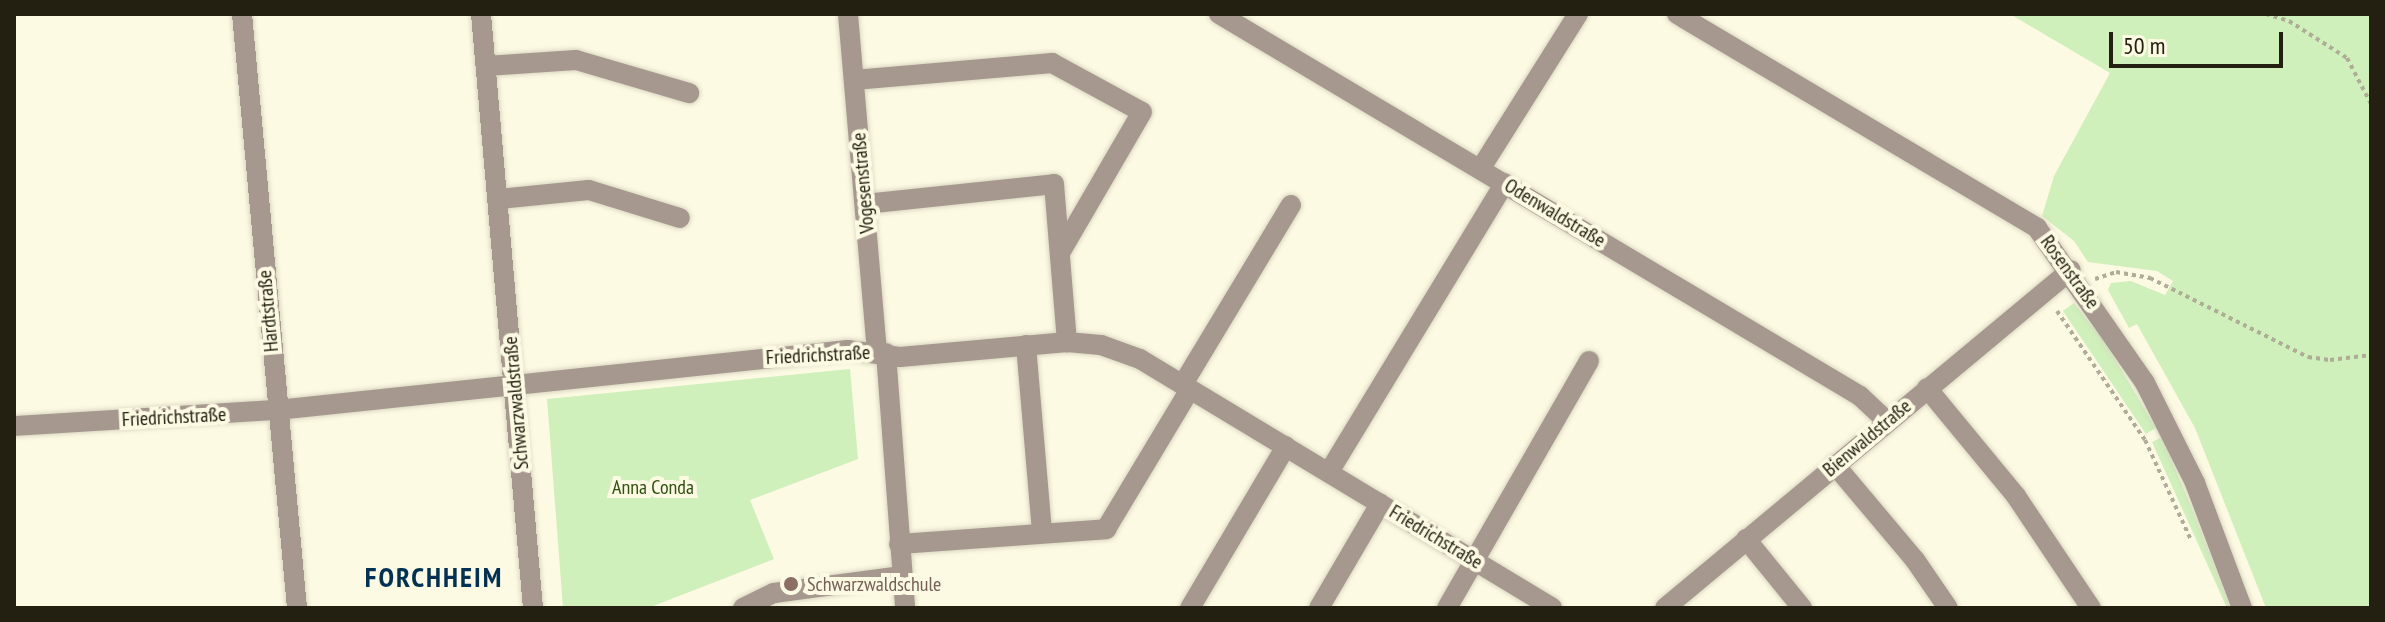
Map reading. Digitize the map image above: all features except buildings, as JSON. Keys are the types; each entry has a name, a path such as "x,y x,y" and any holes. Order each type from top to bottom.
{"street":[{"name":"Hardtstraße","path":"242,14 297,608"},
{"name":"Schwarzwaldstraße","path":"481,14 533,608"},
{"name":"Vogesenstraße","path":"848,14 905,608"},
{"name":"Odenwaldstraße","path":"1219,14 1860,396 1886,420"},
{"path":"1481,168 1578,14"},
{"name":"Rosenstraße","path":"1677,14 2037,228 2076,277 2173,436 2242,608"},
{"path":"486,66 576,60 689,93"},
{"path":"854,80 1052,63 1142,112 1060,253"},
{"path":"1329,472 1505,183"},
{"path":"865,204 1054,184 1067,342"},
{"path":"499,199 589,190 680,218"},
{"path":"899,544 1106,529 1291,205"},
{"name":"Bienwaldstraße","path":"1665,608 1886,420 2044,292 2076,277"},
{"name":"Friedrichstraße","path":"14,426 277,410 515,383 881,352 900,357 1067,342 1121,350 1187,386 1552,608"},
{"path":"1026,345 1042,532"},
{"path":"1447,608 1589,361"},
{"path":"1927,388 2016,496 2091,608"},
{"path":"1190,608 1286,446"},
{"path":"1835,465 1915,560 1948,608"},
{"path":"1319,608 1380,504"},
{"path":"1746,539 1802,608"},
{"path":"743,608 774,593 902,576"}],"path":[{"path":"2266,14 2289,21 2347,58 2371,104"},
{"path":"2076,277 2132,272 2308,357 2330,360 2371,355"},
{"path":"2044,292 2145,440 2197,552"}],"green space":[{"path":"2010,14 2371,14 2371,608 2266,608 2195,428 2137,324 2129,328 2108,290 2111,283 2131,281 2165,295 2173,281 2157,271 2088,262 2074,241 2042,216 2054,176 2110,73"},
{"path":"2074,303 2106,344 2156,428 2146,434 2063,311"},
{"name":"Anna Conda","path":"850,369 858,459 750,500 774,559 648,608 563,608 547,399"},
{"path":"2162,437 2231,608 2227,608 2152,442"}],"place":[{"name":"Schwarzwaldschule","path":"791,584"}],"district":[{"name":"FORCHHEIM","path":"434,577"}]}
